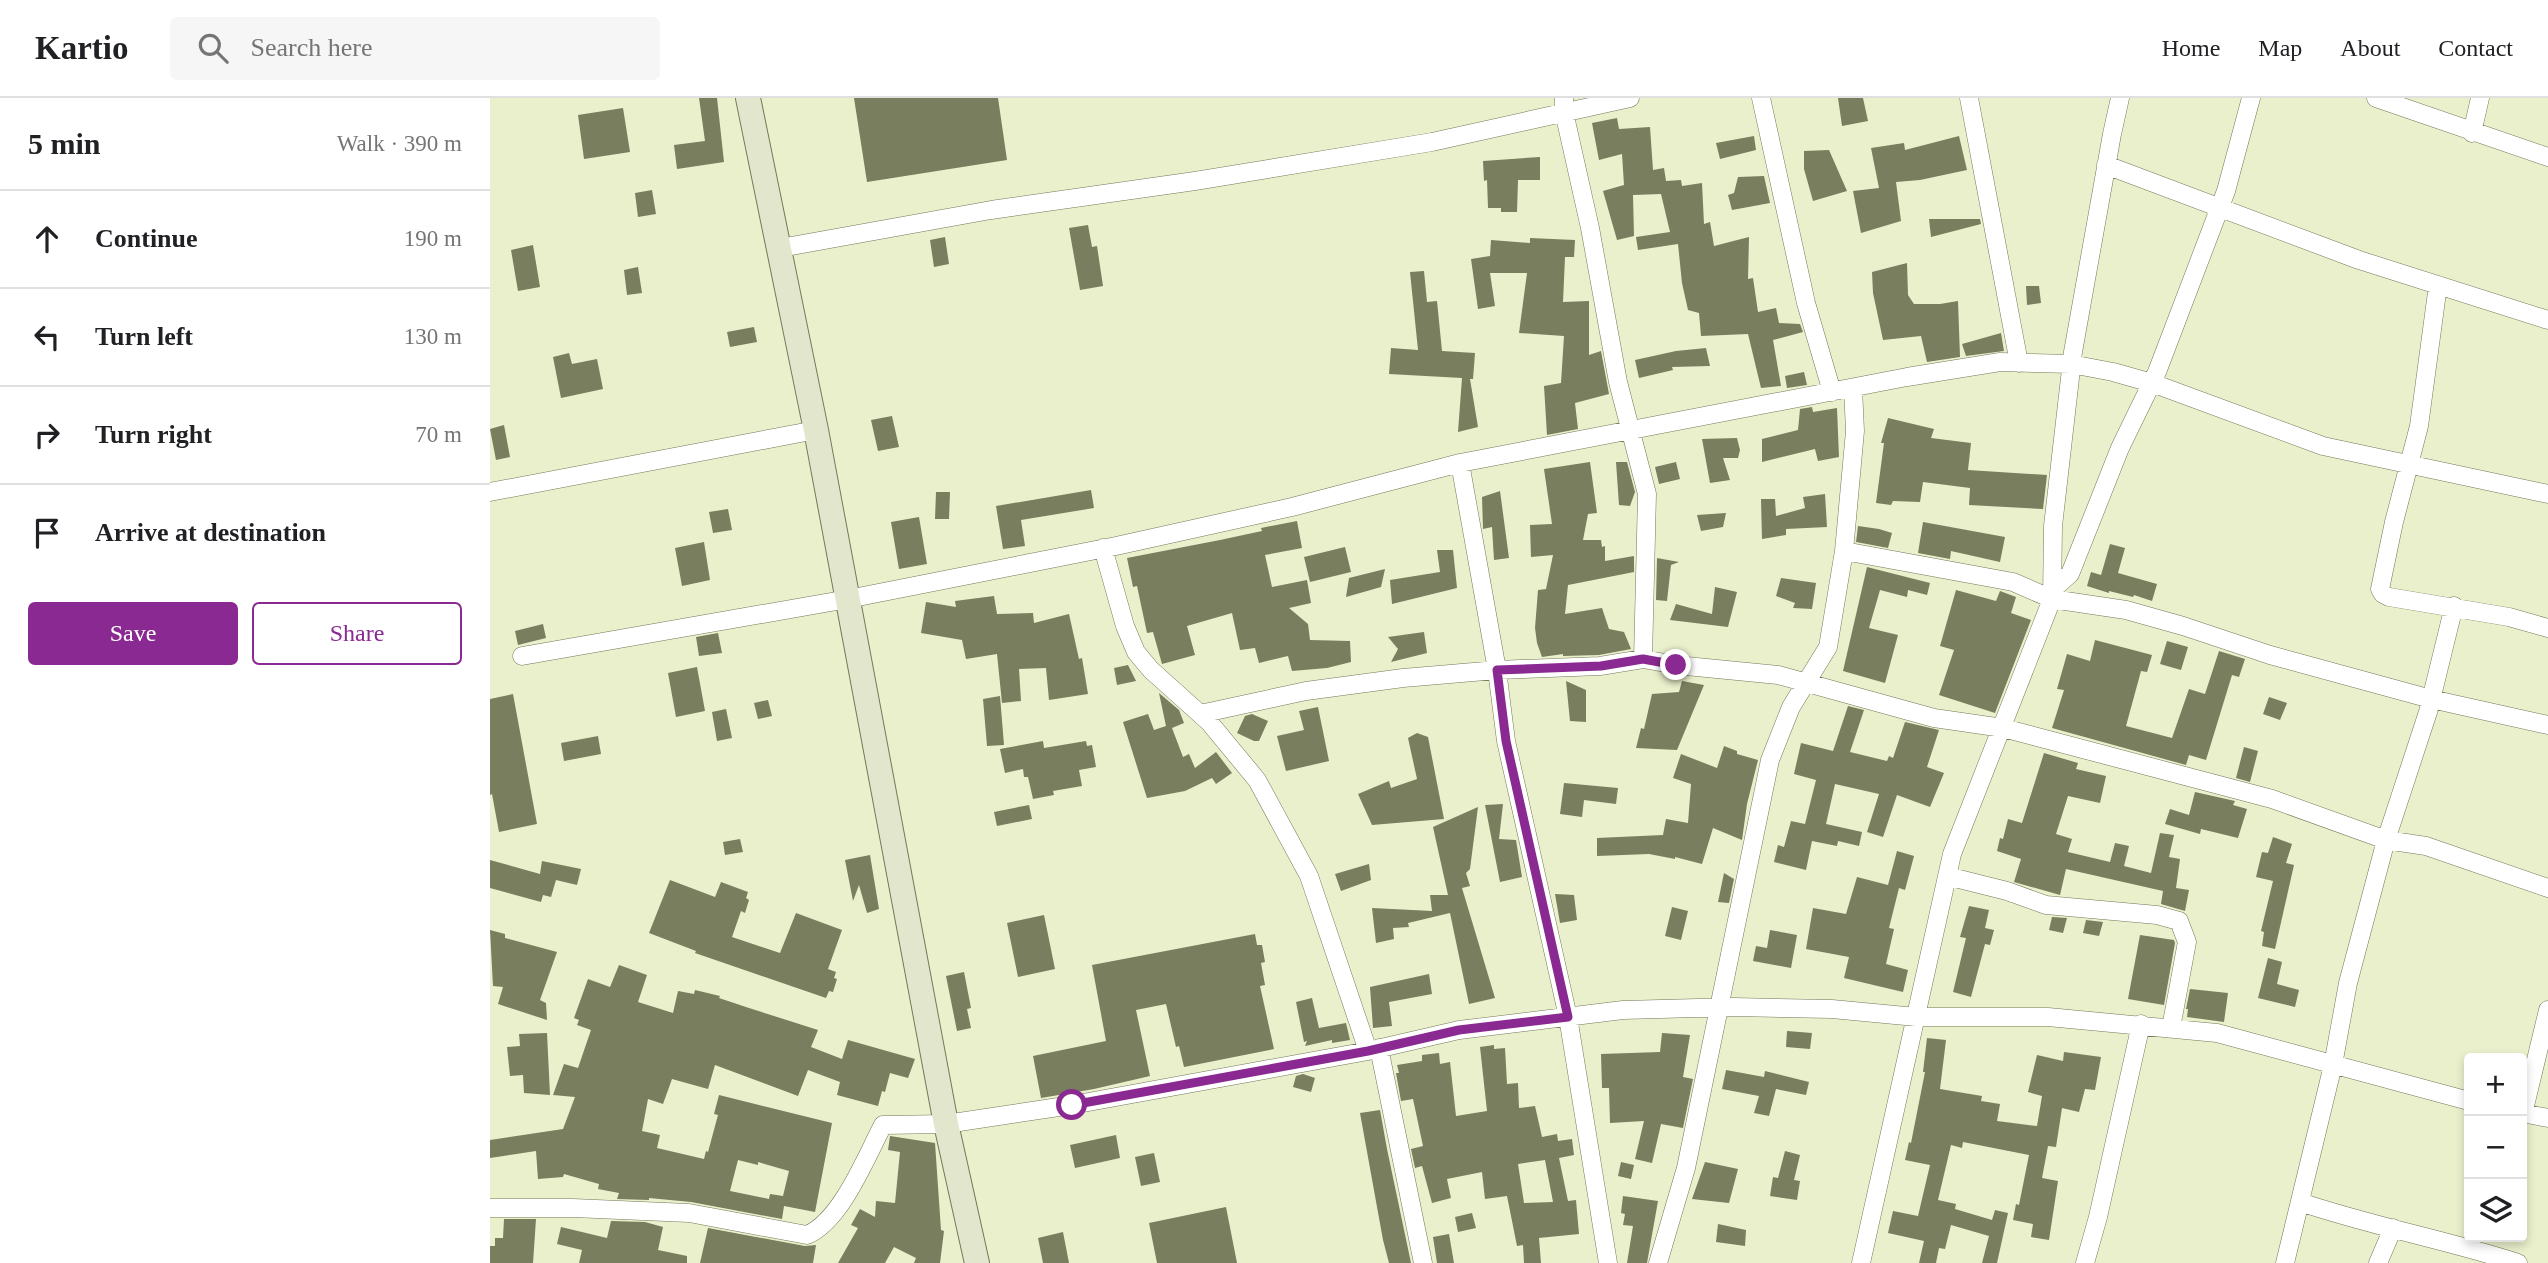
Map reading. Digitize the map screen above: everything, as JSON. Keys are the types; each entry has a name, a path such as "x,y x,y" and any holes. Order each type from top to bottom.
{"street":[{"path":"748,98 817,430 946,1124 977,1263"},
{"path":"780,248 991,210 1195,181 1432,142 1564,105 1630,98"},
{"path":"1761,98 1806,303 1832,392"},
{"path":"1969,98 2019,363"},
{"path":"1861,1263 1952,854 2003,728 2052,595 2053,526 2071,364 2120,98"},
{"path":"2052,595 2070,574 2120,448 2151,383 2220,207 2251,98"},
{"path":"2376,98 2548,157"},
{"path":"2472,133 2480,98"},
{"path":"1564,105 1618,382 1647,494 1643,659"},
{"path":"2106,165 2359,260 2548,320"},
{"path":"2438,285 2419,426 2394,522 2381,589 2383,594 2389,597 2454,606 2548,628"},
{"path":"522,656 848,599 1292,507 1460,463 2000,362 2071,364 2113,372 2151,383 2323,446 2548,494"},
{"path":"1658,1263 1686,1168 1770,760 1791,707 1828,647 1844,551 1854,431 1853,388"},
{"path":"490,492 817,430"},
{"path":"1460,463 1497,670 1506,741 1568,1017 1608,1263"},
{"path":"1103,548 1125,626 1136,652 1151,670 1200,714 1256,780 1309,876 1373,1049 1423,1263"},
{"path":"1844,551 2013,582 2052,595 2126,610 2270,655 2431,699 2548,724"},
{"path":"2285,1263 2333,1065 2348,983 2386,840 2431,699 2454,606"},
{"path":"1200,714 1306,691 1403,678 1497,670 1601,666 1643,659 1676,665 1779,675 1850,697 1934,718 2003,728 2272,800 2386,840 2426,846 2548,888"},
{"path":"1947,876 2007,891 2046,905 2157,915 2179,921 2187,942 2171,1028"},
{"path":"490,1208 690,1213 807,1235 820,1230 844,1199 883,1125 946,1124 1072,1105 1373,1049 1459,1030 1623,1010 1718,1007 1832,1009 1916,1017 2048,1017 2141,1024 2217,1033 2464,1100"},
{"path":"2527,1093 2548,1010"},
{"path":"2085,1263 2098,1217 2141,1024"},
{"path":"2527,1114 2548,1118"},
{"path":"2300,1202 2344,1217 2470,1247 2518,1263"},
{"path":"2378,1263 2393,1228"}],"building":[{"path":"699,98 717,98 724,162 677,169 674,145 705,141"},
{"path":"854,98 998,98 1007,160 867,182"},
{"path":"1838,98 1863,98 1868,121 1842,126"},
{"path":"623,108 630,152 584,159 578,115"},
{"path":"1617,118 1619,129 1650,127 1653,170 1664,168 1666,181 1681,180 1682,186 1702,183 1704,224 1710,222 1714,246 1749,237 1748,279 1753,278 1758,312 1776,308 1779,323 1800,324 1803,332 1773,340 1781,386 1761,388 1748,334 1701,336 1699,313 1688,310 1678,244 1638,250 1636,237 1670,232 1661,194 1633,195 1634,236 1617,240 1603,191 1624,185 1622,154 1599,160 1592,123"},
{"path":"1754,136 1756,150 1720,159 1716,143"},
{"path":"1959,136 1967,170 1896,182 1901,221 1861,233 1853,191 1879,188 1871,148 1904,143 1905,150"},
{"path":"1829,150 1847,191 1813,201 1804,169 1804,151"},
{"path":"1540,157 1540,180 1518,180 1517,212 1501,212 1501,208 1488,208 1483,161"},
{"path":"1764,176 1770,203 1732,210 1728,195 1734,193 1738,177"},
{"path":"652,190 656,214 638,217 635,193"},
{"path":"1929,219 1980,219 1981,224 1931,237"},
{"path":"1088,225 1092,247 1097,246 1103,286 1080,290 1069,228"},
{"path":"945,237 949,264 934,267 930,240"},
{"path":"1530,238 1575,240 1574,257 1565,257 1563,302 1589,301 1589,355 1601,351 1609,394 1575,403 1578,429 1547,435 1544,386 1561,383 1564,336 1519,333 1527,273 1490,273 1495,306 1478,309 1471,259 1490,256 1491,240 1530,243"},
{"path":"533,245 540,287 518,291 511,250"},
{"path":"1907,263 1908,295 1914,304 1958,301 1960,357 1927,362 1921,336 1883,340 1873,293 1872,272"},
{"path":"638,267 642,293 627,295 624,270"},
{"path":"1424,271 1427,302 1437,301 1442,351 1475,353 1473,379 1470,379 1478,427 1458,432 1462,378 1389,374 1391,348 1418,350 1410,272"},
{"path":"2026,286 2039,286 2041,303 2027,305"},
{"path":"754,327 757,342 730,347 727,332"},
{"path":"2001,333 2004,351 1966,356 1962,344"},
{"path":"1706,348 1710,366 1672,367 1673,370 1639,378 1635,360"},
{"path":"569,353 572,364 597,359 603,389 561,398 553,357"},
{"path":"1804,372 1807,385 1787,388 1785,376"},
{"path":"1812,407 1813,412 1837,408 1839,457 1818,461 1815,449 1762,462 1762,439 1798,430 1800,409"},
{"path":"892,416 899,447 878,451 871,420"},
{"path":"1888,418 1934,429 1931,438 1971,443 1968,470 2047,475 2043,509 1969,505 1970,488 1923,482 1920,502 1893,501 1891,505 1876,503 1884,443 1881,443"},
{"path":"504,425 510,457 496,460 490,429"},
{"path":"1737,438 1740,450 1738,458 1723,458 1730,480 1710,483 1702,439"},
{"path":"1590,462 1597,513 1588,514 1583,540 1601,540 1602,547 1605,546 1605,561 1634,556 1634,572 1568,585 1565,614 1602,608 1609,629 1624,632 1631,649 1599,655 1563,654 1542,657 1535,628 1538,590 1546,589 1553,555 1531,557 1530,525 1552,524 1544,469"},
{"path":"1616,462 1627,462 1635,492 1630,506 1619,505"},
{"path":"1676,462 1680,479 1659,484 1655,467"},
{"path":"1091,490 1094,508 1021,520 1025,546 1003,549 996,506"},
{"path":"1500,491 1509,558 1494,560 1492,527 1483,529 1482,497"},
{"path":"936,492 950,492 949,519 935,519"},
{"path":"1825,494 1827,527 1786,529 1786,535 1762,539 1761,499 1775,499 1776,516 1805,508 1803,497"},
{"path":"728,509 732,530 713,533 709,512"},
{"path":"1726,513 1723,527 1701,531 1697,515"},
{"path":"919,517 927,564 899,569 891,522"},
{"path":"1297,521 1302,548 1265,555 1272,587 1307,580 1311,603 1289,608 1308,624 1310,640 1350,641 1351,662 1327,668 1292,671 1288,656 1259,663 1255,648 1240,650 1232,613 1187,626 1195,655 1162,664 1153,632 1147,633 1137,586 1133,587 1127,558 1262,531 1261,528"},
{"path":"1923,522 2005,537 2000,562 1951,551 1950,559 1918,553"},
{"path":"1858,526 1892,533 1888,548 1856,542"},
{"path":"704,542 710,580 682,586 675,548"},
{"path":"2110,544 2125,548 2118,573 2157,584 2152,601 2087,586 2091,572 2101,575"},
{"path":"1345,547 1351,572 1310,582 1304,557"},
{"path":"1437,550 1453,550 1457,588 1392,604 1390,580 1440,572"},
{"path":"1657,558 1679,562 1671,565 1667,601 1656,600"},
{"path":"1867,567 1930,583 1927,595 1908,590 1907,597 1880,590 1869,628 1898,635 1885,683 1843,671"},
{"path":"1385,569 1381,587 1346,597 1349,578"},
{"path":"1781,578 1816,583 1812,609 1793,608 1795,603 1776,596"},
{"path":"1715,587 1737,592 1728,627 1670,620 1676,604 1712,614"},
{"path":"1956,590 1996,601 2000,591 2016,597 2011,613 2031,620 1995,713 1939,695 1954,650 1940,646"},
{"path":"994,596 997,614 1033,613 1034,623 1069,614 1079,659 1082,658 1088,694 1049,700 1046,668 1019,669 1021,701 1002,703 997,654 966,659 962,640 921,633 926,602 956,607 955,601"},
{"path":"543,624 546,638 518,645 515,631"},
{"path":"1424,632 1427,653 1391,662 1398,649 1388,637"},
{"path":"718,633 722,653 699,656 696,637"},
{"path":"2095,640 2152,655 2147,672 2141,671 2126,726 2172,738 2189,689 2205,694 2219,651 2245,659 2239,677 2232,675 2206,760 2189,755 2186,765 2052,728 2064,690 2057,689 2067,654 2090,661"},
{"path":"2167,641 2188,647 2181,670 2160,664"},
{"path":"1128,665 1136,681 1117,685 1114,668"},
{"path":"697,667 705,711 676,717 668,673"},
{"path":"1566,681 1586,690 1586,722 1570,721"},
{"path":"1682,681 1704,685 1677,750 1636,748 1641,728 1644,729 1652,694 1679,692"},
{"path":"1159,693 1179,710 1184,723 1172,728 1183,757 1189,754 1195,768 1216,752 1232,773 1216,784 1212,778 1185,791 1147,798 1123,722 1148,714 1154,730 1166,726"},
{"path":"513,694 537,824 499,832 492,794 490,795 490,699"},
{"path":"1000,696 1004,745 987,746 983,699"},
{"path":"2269,697 2287,703 2280,720 2263,714"},
{"path":"768,700 772,716 758,719 754,703"},
{"path":"1848,706 1864,710 1850,752 1887,761 1889,756 1893,758 1905,722 1939,730 1927,767 1944,773 1930,807 1897,795 1883,837 1867,832 1879,794 1835,784 1826,824 1862,832 1859,846 1838,841 1837,846 1812,841 1806,870 1774,862 1778,845 1784,847 1791,821 1805,824 1816,780 1794,774 1801,743 1833,751"},
{"path":"1318,707 1329,761 1286,771 1277,736 1304,730 1299,711"},
{"path":"726,709 732,738 717,741 712,712"},
{"path":"1252,714 1268,721 1259,741 1237,733 1245,716"},
{"path":"1417,733 1428,737 1444,819 1372,825 1358,794 1389,781 1391,788 1417,779 1408,738"},
{"path":"598,736 601,754 564,761 561,743"},
{"path":"1043,741 1044,748 1086,741 1087,746 1092,745 1096,767 1079,770 1082,786 1053,791 1054,795 1033,799 1028,777 1024,777 1023,769 1005,773 1000,749"},
{"path":"1724,746 1737,751 1737,754 1758,760 1747,804 1742,840 1713,828 1702,864 1649,854 1597,856 1597,838 1663,835 1666,819 1688,823 1691,784 1673,778 1681,754 1717,768"},
{"path":"2244,747 2258,751 2250,782 2236,778"},
{"path":"2044,753 2078,763 2076,769 2106,776 2100,803 2068,796 2056,834 2072,839 2068,852 2110,862 2115,843 2129,846 2124,866 2151,873 2160,833 2174,835 2169,857 2180,859 2176,888 2189,890 2185,911 2161,904 2163,891 2066,869 2060,895 2014,882 2021,859 1997,851 2000,838 2003,839 2008,819 2022,823"},
{"path":"1564,783 1618,788 1616,804 1584,800 1582,817 1560,814"},
{"path":"2195,792 2235,801 2233,805 2247,809 2238,838 2201,829 2200,834 2165,824 2170,809 2189,815"},
{"path":"1503,804 1499,839 1516,840 1522,877 1500,882 1485,805"},
{"path":"1029,805 1032,819 997,826 994,812"},
{"path":"1478,807 1470,869 1466,873 1470,886 1462,888 1495,998 1469,1004 1450,913 1408,923 1409,927 1393,928 1394,939 1376,943 1372,908 1432,911 1430,895 1448,895 1433,827"},
{"path":"2273,837 2292,844 2286,863 2294,865 2275,949 2262,946 2264,932 2261,931 2273,881 2256,877 2262,852 2268,853"},
{"path":"740,839 743,852 725,855 723,842"},
{"path":"1897,851 1914,856 1905,890 1899,888 1889,928 1894,929 1886,964 1908,970 1903,992 1844,978 1849,957 1806,949 1813,908 1846,914 1857,877 1888,885"},
{"path":"870,855 879,909 867,913 859,885 853,901 845,860"},
{"path":"490,860 540,874 542,861 581,869 577,885 556,880 551,897 543,895 541,902 490,888"},
{"path":"1369,864 1371,880 1341,891 1335,874"},
{"path":"1724,873 1734,879 1729,903 1718,902"},
{"path":"670,880 715,897 721,882 748,892 746,898 749,900 745,913 741,911 732,937 780,953 796,913 842,930 828,969 836,972 833,992 829,991 826,998 695,953 696,951 649,933"},
{"path":"1555,894 1574,895 1577,920 1560,923"},
{"path":"1969,906 1989,910 1985,928 1994,930 1990,945 1985,944 1971,997 1953,992 1966,938 1960,937"},
{"path":"1672,907 1688,911 1681,940 1665,936"},
{"path":"1044,915 1055,969 1018,977 1007,923"},
{"path":"2052,917 2067,918 2063,933 2049,930"},
{"path":"2086,920 2103,922 2099,936 2083,933"},
{"path":"490,930 505,934 505,938 557,952 540,1000 546,1003 547,1020 498,1004 503,987 493,986"},
{"path":"1770,930 1797,935 1791,968 1753,961 1756,946 1767,948"},
{"path":"1255,934 1257,945 1262,945 1265,962 1261,963 1265,985 1260,986 1274,1049 1184,1067 1179,1046 1176,1047 1166,1004 1136,1010 1150,1076 1041,1098 1033,1056 1106,1041 1092,965"},
{"path":"2140,935 2174,940 2164,1005 2128,999"},
{"path":"2268,958 2282,962 2277,984 2299,990 2295,1007 2258,998"},
{"path":"619,965 647,975 638,1002 673,1013 678,991 694,994 695,990 818,1030 811,1047 842,1059 848,1040 915,1059 908,1078 890,1073 878,1106 837,1095 840,1082 808,1070 798,1096 715,1065 708,1089 672,1079 663,1104 648,1099 642,1131 660,1135 657,1148 704,1159 718,1115 714,1114 719,1095 832,1123 815,1212 784,1206 782,1219 691,1202 649,1198 617,1199 619,1193 598,1189 599,1184 564,1174 563,1177 538,1179 536,1151 490,1158 490,1140 563,1129 575,1097 553,1095 564,1064 578,1068 591,1030 577,1025 579,1020 574,1018 588,979 610,987","holes":["738,1160 758,1165 758,1162 789,1171 783,1196 770,1194 769,1199 730,1191"]},
{"path":"964,972 971,1008 967,1009 971,1028 957,1031 946,976"},
{"path":"1429,974 1432,994 1389,1002 1392,1026 1373,1028 1370,987"},
{"path":"2190,989 2228,993 2224,1022 2187,1017"},
{"path":"1312,998 1319,1028 1346,1023 1350,1040 1332,1043 1332,1040 1305,1046 1307,1041 1304,1042 1296,1002"},
{"path":"1787,1031 1812,1033 1810,1049 1786,1047"},
{"path":"547,1033 550,1095 524,1093 523,1075 510,1076 507,1047 520,1046 519,1034"},
{"path":"1662,1033 1690,1035 1683,1077 1693,1079 1683,1128 1661,1124 1652,1163 1635,1159 1644,1121 1610,1123 1609,1088 1602,1088 1601,1054 1660,1052"},
{"path":"1927,1038 1946,1040 1940,1089 1982,1096 1981,1101 2000,1104 1997,1121 2037,1126 2042,1096 2028,1092 2037,1055 2063,1061 2064,1052 2101,1057 2095,1090 2085,1089 2079,1112 2062,1108 2056,1147 2048,1146 2042,1178 2058,1181 2049,1240 2031,1237 2033,1224 2013,1220 2016,1204 2019,1205 2029,1155 1963,1142 1962,1148 1951,1145 1938,1200 1956,1204 1955,1209 1992,1220 1995,1210 2008,1213 1997,1263 1982,1263 1989,1236 1951,1225 1945,1249 1939,1248 1936,1263 1919,1263 1924,1241 1888,1233 1893,1211 1918,1216 1930,1165 1905,1160 1925,1072"},
{"path":"1494,1045 1494,1049 1505,1048 1507,1084 1518,1083 1519,1108 1535,1106 1542,1137 1557,1134 1558,1141 1572,1139 1574,1155 1559,1158 1568,1201 1576,1200 1579,1234 1539,1238 1541,1263 1524,1263 1523,1245 1517,1246 1507,1196 1485,1199 1482,1172 1447,1179 1451,1198 1432,1203 1422,1166 1415,1168 1411,1149 1423,1146 1413,1099 1401,1101 1397,1065 1422,1061 1422,1055 1439,1053 1440,1064 1450,1062 1456,1116 1487,1111 1480,1047","holes":["1545,1160 1553,1202 1524,1203 1518,1164"]},
{"path":"1726,1070 1764,1077 1765,1071 1809,1082 1806,1095 1776,1089 1769,1116 1754,1113 1759,1096 1722,1089"},
{"path":"1303,1074 1315,1078 1311,1092 1293,1087 1296,1076"},
{"path":"1380,1110 1411,1263 1389,1263 1383,1240 1360,1113"},
{"path":"1116,1135 1120,1158 1075,1168 1070,1145"},
{"path":"890,1136 935,1143 941,1230 944,1231 940,1263 914,1263 916,1258 894,1247 885,1263 838,1263 858,1228 851,1225 860,1209 875,1217 876,1201 895,1203 900,1152 888,1150"},
{"path":"1785,1151 1800,1155 1794,1180 1800,1181 1797,1200 1770,1196 1773,1177 1778,1178"},
{"path":"1154,1153 1160,1182 1141,1186 1135,1157"},
{"path":"1621,1162 1634,1165 1631,1179 1618,1176"},
{"path":"1705,1162 1738,1169 1729,1203 1692,1199"},
{"path":"1623,1196 1658,1201 1647,1263 1627,1263 1633,1226 1623,1225"},
{"path":"1226,1207 1237,1263 1157,1263 1149,1223"},
{"path":"1472,1213 1476,1228 1458,1232 1455,1217"},
{"path":"504,1219 536,1219 533,1263 490,1263 490,1246 495,1246 495,1238 503,1238"},
{"path":"611,1221 645,1222 663,1227 658,1250 687,1256 687,1263 579,1263 582,1250 557,1244 561,1227 607,1238"},
{"path":"1718,1224 1746,1230 1745,1246 1716,1242"},
{"path":"708,1228 805,1246 816,1245 813,1263 700,1263"},
{"path":"1063,1232 1069,1263 1043,1263 1038,1238"},
{"path":"1449,1234 1454,1263 1437,1263 1433,1237"}],"route":[{"path":"1072,1105 1368,1051 1459,1030 1568,1017 1506,741 1497,670 1601,666 1643,659 1676,665"}]}
